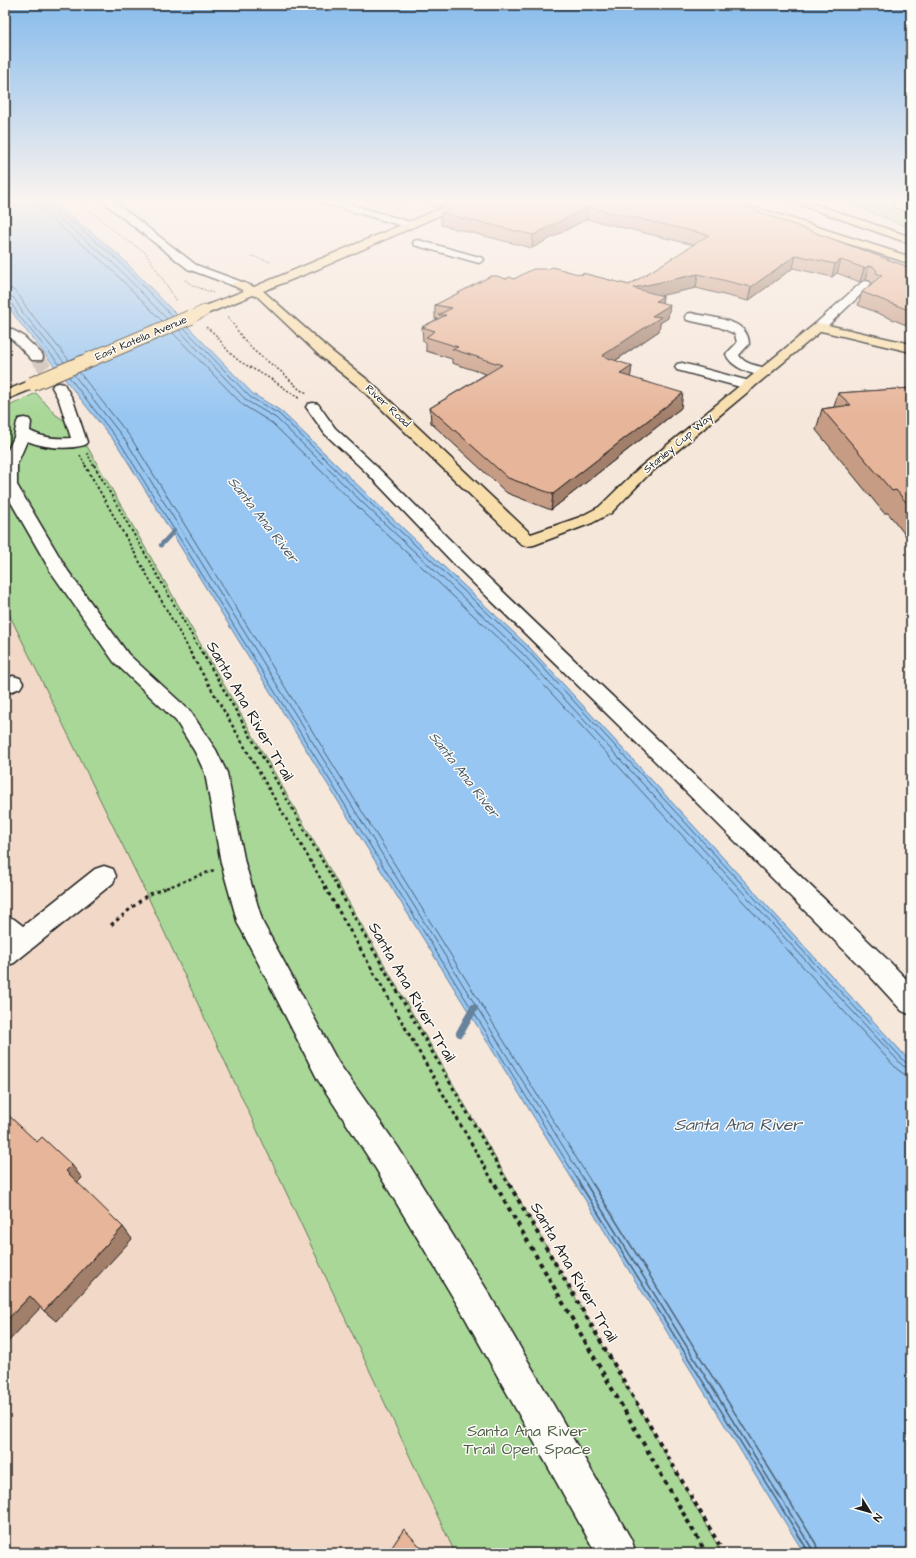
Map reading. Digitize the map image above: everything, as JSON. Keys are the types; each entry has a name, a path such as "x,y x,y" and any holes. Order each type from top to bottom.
{"main road":[{"name":"East Katella Avenue","path":"5,396 32,384 204,318 254,285 285,272"},
{"name":"River Road","path":"238,284 254,285 325,353 391,408 528,541"},
{"path":"221,291 238,284"},
{"path":"819,327 911,348"},
{"name":"Stanley Cup Way","path":"528,541 586,520 605,510 643,472 819,327"},
{"path":"31,370 42,361"}],"street":[{"path":"205,272 238,284"},
{"path":"819,327 866,284"},
{"path":"691,317 731,327 740,332 743,337 743,344 732,354 733,359 738,363 765,372"},
{"path":"5,330 18,338 42,361"},
{"path":"682,367 748,385"},
{"path":"59,387 64,395 75,432 80,442 58,444 41,442 24,428 8,471 9,485 60,572 121,658 183,716 205,750 216,773 233,863 251,924 328,1071 387,1158 471,1295 617,1553"},
{"path":"313,407 330,431 372,470 466,566 660,752 873,963 911,1003"},
{"path":"11,941 104,876"}],"path":[{"path":"157,272 177,301"},
{"path":"204,318 229,352 239,361 270,379 309,406 313,407 323,402 323,399 320,396 300,390 283,372 254,351 242,338 226,313"},
{"path":"80,442 75,446 110,511 706,1553"},
{"name":"Santa Ana River Trail","path":"80,442 724,1553"},
{"path":"111,925 147,895 233,863"}],"shaded area":[{"path":"5,606 147,895 455,1553 5,1553"}],"green space":[{"name":"Santa Ana River Trail Open Space","path":"36,393 56,415 79,430 722,1553 455,1553 147,895 5,606 5,408"}],"water":[{"name":"Santa Ana River","path":"5,272 135,272 253,394 281,411 529,647 911,1062 911,1553 804,1553 118,446 16,318 5,300"}],"building":[{"path":"528,272 570,272 582,275 582,273 629,285 650,272 773,272 751,287 698,274 633,288 663,296 656,301 670,305 652,316 661,317 602,356 632,366 620,374 683,393 553,494 508,478 430,408 502,365 452,349 458,347 426,337 435,331 422,327 446,315 438,315 452,308 435,305 491,276 506,279 510,277 514,279"},
{"path":"877,272 911,272 911,311 862,292 882,275 876,273"},
{"path":"911,388 911,508 896,490 892,491 822,409 851,405 838,393"},
{"path":"5,1112 37,1142 42,1137 72,1165 66,1171 123,1227 44,1311 30,1296 5,1322"},
{"path":"404,1529 426,1553 388,1553"}],"waterway":[{"path":"161,545 174,531"},
{"path":"460,1033 474,1008"}],"tunnel":[{"path":"37,357 59,387"}]}
